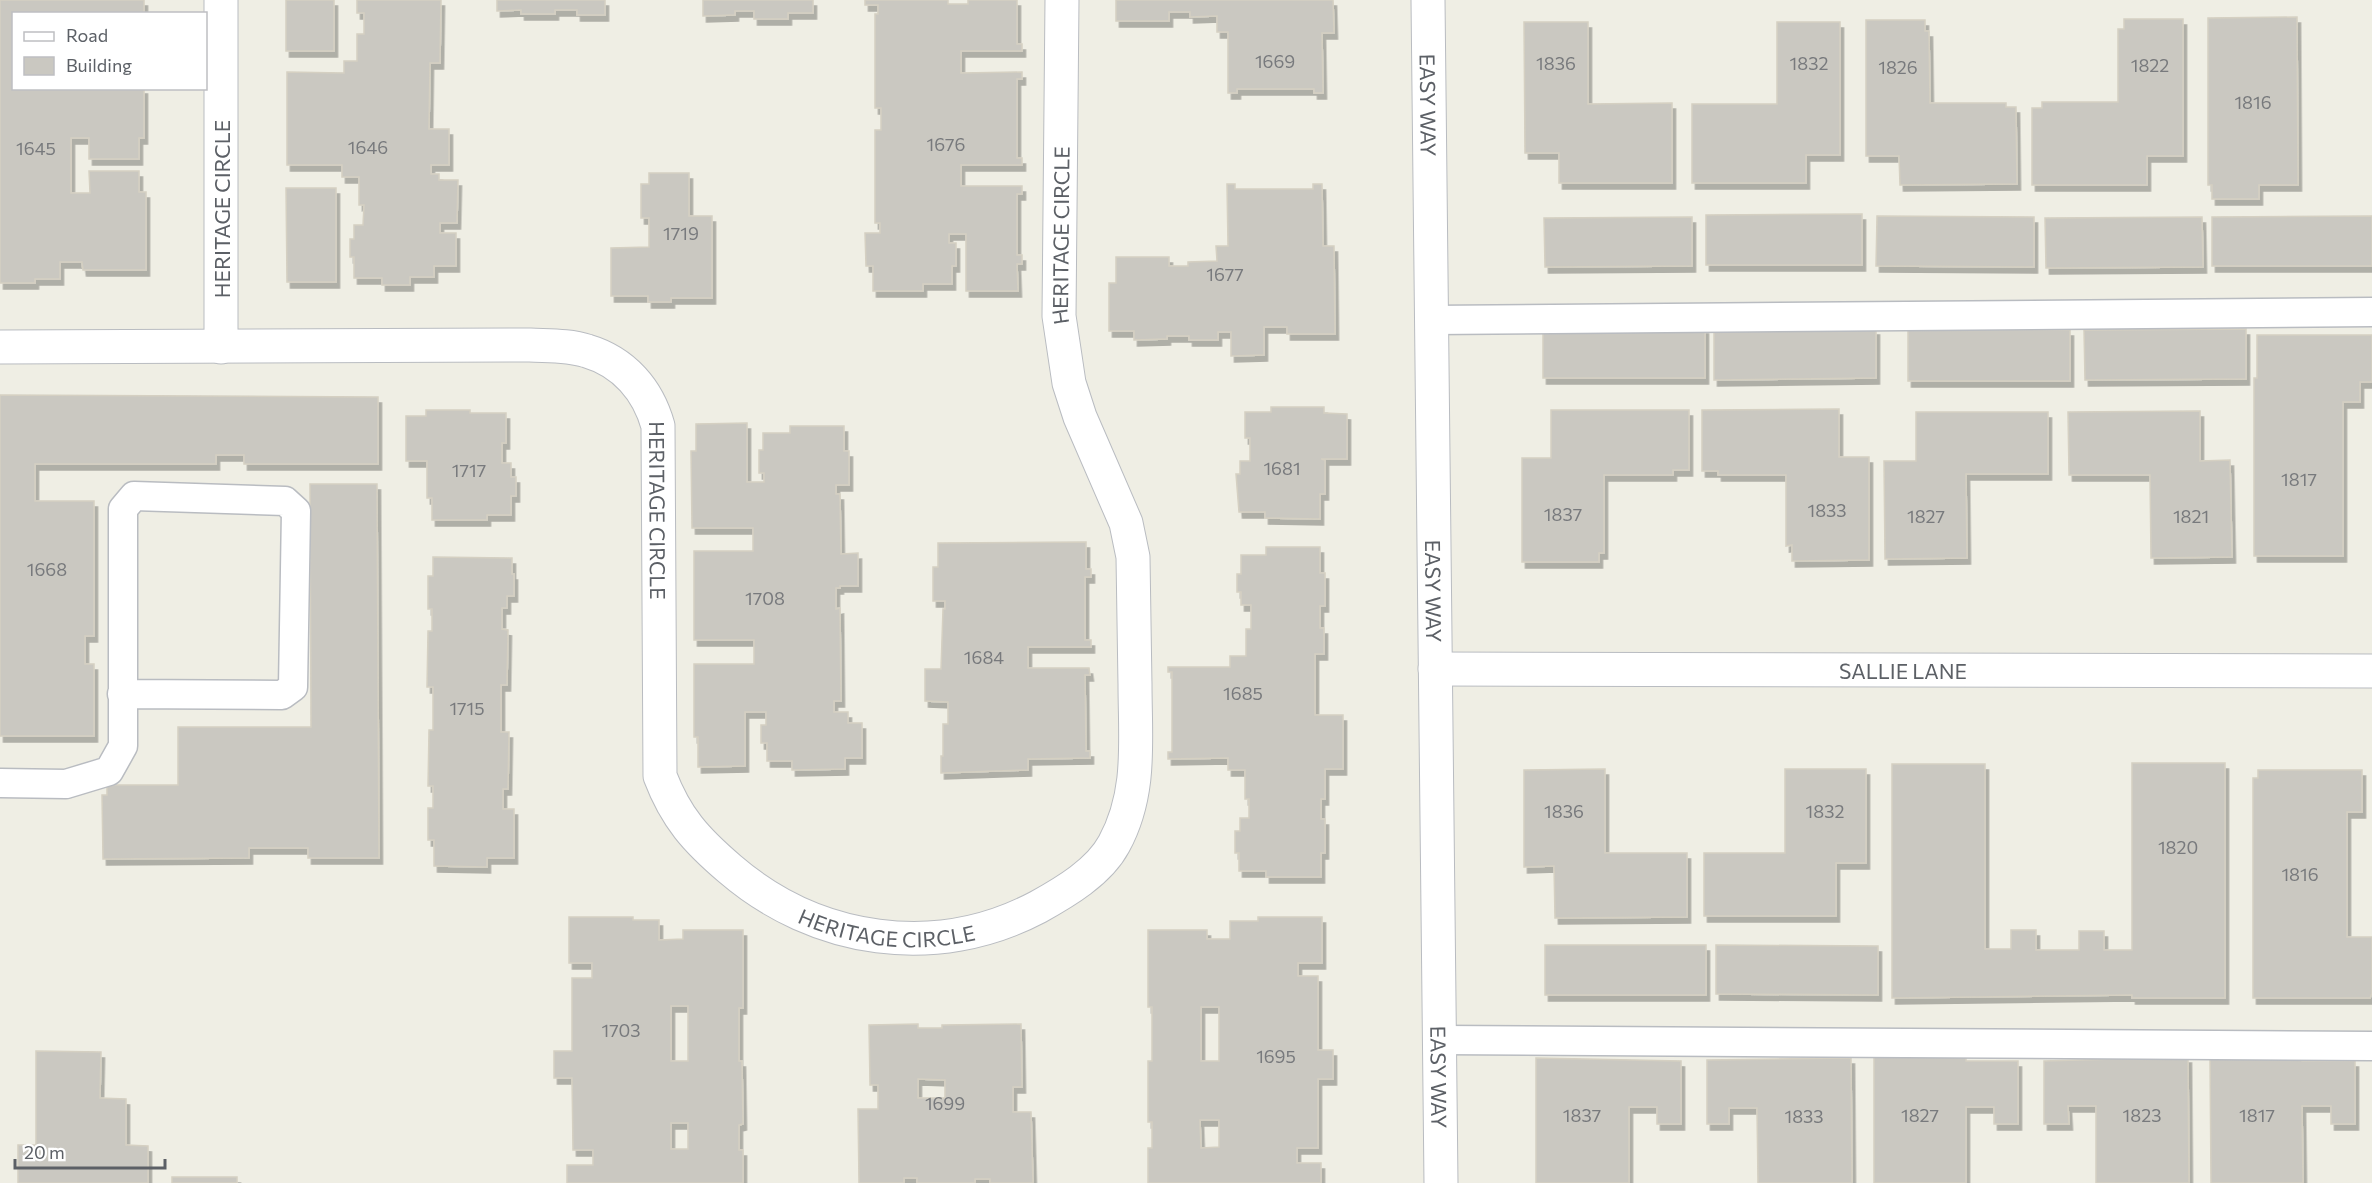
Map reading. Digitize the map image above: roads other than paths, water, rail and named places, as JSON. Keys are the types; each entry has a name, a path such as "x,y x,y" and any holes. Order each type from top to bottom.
{"street":[{"name":"HERITAGE CIRCLE","path":"221,0 221,347"},
{"name":"HERITAGE CIRCLE","path":"0,347 530,345 586,350 610,360 631,376 643,391 653,407 658,426 660,776 670,802 688,829 752,888 788,910 835,928 868,935 899,938 948,936 986,928 1023,915 1053,899 1088,874 1113,846 1127,815 1136,777 1133,557 1126,523 1080,417 1069,383 1059,316 1062,0"},
{"name":"EASY WAY","path":"1428,0 1441,1183"},
{"name":"SALLIE LANE","path":"1435,669 2372,671"}],"lane":[{"path":"1432,320 2372,312"},
{"path":"0,783 66,784 109,771 123,746 122,694 123,508 134,496 285,501 296,511 293,687 282,695 122,694"},
{"path":"1441,1040 2372,1046"}]}
